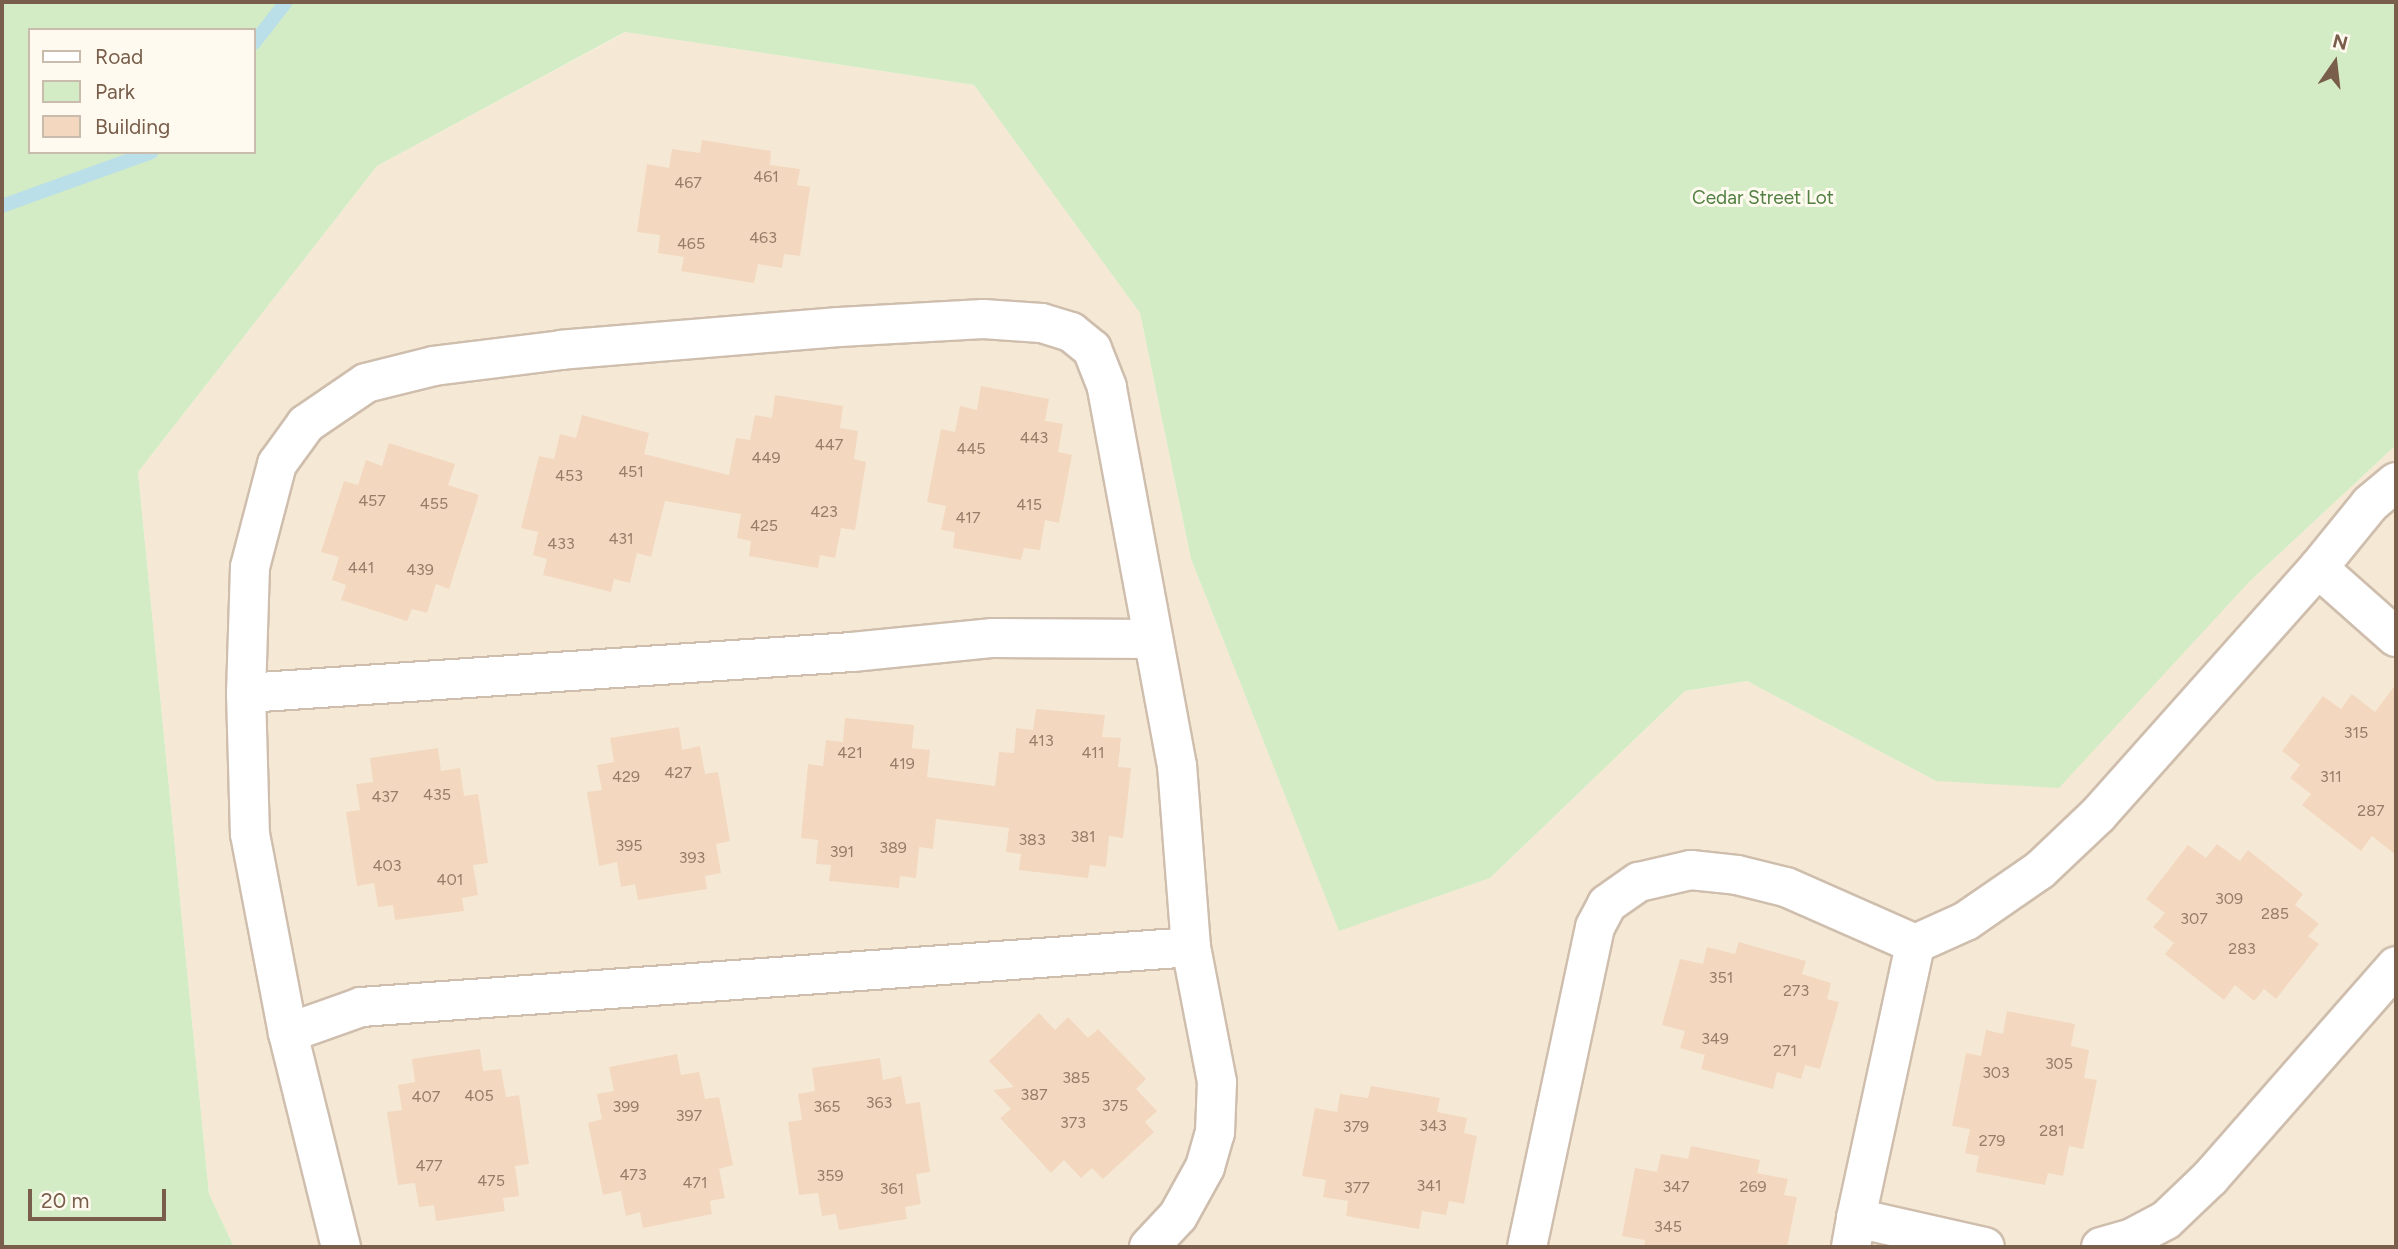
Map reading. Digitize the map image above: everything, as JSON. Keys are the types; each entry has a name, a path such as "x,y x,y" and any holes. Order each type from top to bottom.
{"lane":[{"path":"341,1247 288,1033 250,834 246,693 250,567 277,464 306,424 366,383 434,366 562,350 839,327 983,319 1041,323 1071,332 1091,349 1107,387 1177,766 1191,947 1217,1082 1215,1133 1205,1167 1178,1216 1149,1247"},
{"path":"1527,1247 1595,927 1606,904 1639,882 1678,873 1737,875 1786,887 1915,944 1966,921 2040,870 2098,815 2318,568 2370,504 2396,482"},
{"path":"2318,568 2396,637"},
{"path":"246,693 825,654 993,638 1153,639"},
{"path":"1915,944 1854,1233 1985,1247"},
{"path":"288,1033 361,1007 1191,947"},
{"path":"2101,1247 2132,1238 2166,1220 2210,1178 2396,966"}],"shaded area":[{"path":"626,32 974,85 1140,313 1191,559 1339,930 1490,878 1685,691 1747,681 1936,781 2249,582 2396,445 2396,1241 2392,1247 234,1247 209,1194 138,472 377,166"}],"green space":[{"name":"Cedar Street Lot","path":"2,2 2396,2 2396,445 2249,582 2059,788 1936,781 1747,681 1685,691 1490,878 1339,931 1191,559 1140,313 974,85 625,32 377,166 138,472 209,1194 234,1247 2,1247"}],"building":[{"path":"702,140 771,151 770,165 800,169 797,185 810,187 800,256 784,254 782,268 758,264 754,283 681,271 684,257 658,253 660,235 637,232 647,164 669,168 672,149 700,153"},
{"path":"981,386 1049,399 1045,421 1063,424 1058,452 1072,455 1059,523 1045,520 1040,550 1024,548 1021,560 953,548 955,532 941,530 946,506 927,502 941,429 955,432 960,406 977,410"},
{"path":"775,395 843,406 840,428 858,431 854,459 866,462 855,530 841,528 835,558 820,555 818,568 749,556 751,541 737,538 741,514 665,501 651,557 637,553 630,583 614,579 611,592 543,575 547,559 533,555 538,532 521,528 539,456 554,459 560,434 576,438 582,415 649,433 644,454 729,475 736,438 750,440 755,415 772,418"},
{"path":"389,443 455,464 448,485 479,495 449,589 436,584 427,613 412,609 407,621 341,600 346,585 332,580 339,557 321,552 344,481 358,485 366,460 382,466"},
{"path":"2396,684 2396,855 2372,836 2361,851 2302,805 2311,794 2290,778 2300,765 2282,751 2323,696 2341,709 2352,694 2375,712"},
{"path":"1036,709 1105,715 1102,737 1121,738 1118,767 1131,768 1127,804 1123,838 1109,836 1106,867 1090,865 1088,878 1019,870 1021,854 1006,852 1009,828 936,819 933,849 919,847 916,878 900,876 899,888 829,881 831,865 816,864 818,840 801,838 808,764 823,766 826,740 843,742 845,718 914,725 912,748 930,750 927,777 995,786 999,752 1014,753 1016,728 1033,730"},
{"path":"679,727 682,750 700,746 705,774 718,772 730,841 716,844 721,873 705,876 707,889 638,900 635,884 621,887 617,862 599,866 587,792 602,790 597,765 614,762 610,738"},
{"path":"438,748 441,771 460,768 464,796 478,794 488,863 473,865 478,895 462,898 464,911 395,920 393,905 378,907 374,883 357,886 346,812 360,810 356,784 373,782 370,758"},
{"path":"2217,844 2240,861 2248,850 2303,894 2295,905 2319,924 2308,936 2319,944 2276,999 2264,989 2254,1001 2235,985 2224,1000 2165,954 2174,943 2153,927 2165,913 2146,899 2188,845 2206,858"},
{"path":"1739,942 1806,961 1802,974 1831,983 1827,999 1839,1002 1820,1069 1805,1065 1801,1079 1777,1072 1773,1089 1701,1069 1705,1055 1680,1048 1685,1031 1662,1025 1680,959 1703,964 1707,947 1735,954"},
{"path":"2007,1011 2075,1024 2071,1046 2089,1050 2084,1078 2097,1080 2083,1149 2069,1146 2063,1176 2048,1173 2045,1185 1976,1172 1979,1156 1965,1153 1970,1129 1952,1126 1966,1053 1981,1056 1986,1030 2003,1034"},
{"path":"1039,1013 1055,1030 1068,1017 1088,1038 1098,1029 1146,1079 1136,1089 1157,1111 1145,1122 1154,1132 1103,1179 1092,1168 1081,1178 1064,1160 1051,1173 1000,1118 1011,1109 993,1090 1014,1087 989,1061"},
{"path":"480,1049 483,1071 501,1069 506,1097 519,1095 529,1164 515,1166 519,1196 503,1198 505,1211 436,1221 434,1205 419,1207 415,1183 398,1185 387,1112 402,1110 398,1085 415,1082 412,1059"},
{"path":"677,1054 681,1075 699,1072 705,1099 719,1097 733,1165 719,1169 725,1198 710,1201 712,1214 643,1228 640,1212 626,1216 621,1191 603,1195 588,1123 602,1119 597,1094 614,1091 609,1067"},
{"path":"880,1058 883,1080 901,1076 906,1104 920,1102 930,1172 916,1174 921,1204 905,1207 907,1219 839,1230 836,1214 822,1216 818,1193 799,1195 788,1122 802,1120 798,1094 815,1091 812,1068"},
{"path":"1371,1086 1440,1098 1437,1112 1467,1118 1464,1133 1477,1136 1464,1204 1449,1201 1446,1215 1422,1211 1419,1229 1346,1216 1348,1201 1323,1197 1326,1180 1302,1176 1315,1108 1337,1112 1340,1094 1368,1098"},
{"path":"1691,1146 1760,1160 1757,1173 1788,1179 1784,1195 1797,1197 1787,1247 1644,1247 1645,1240 1622,1236 1635,1168 1657,1172 1661,1154 1688,1159"}],"waterway":[{"path":"256,40 286,2"},
{"path":"2,206 146,154"}]}
